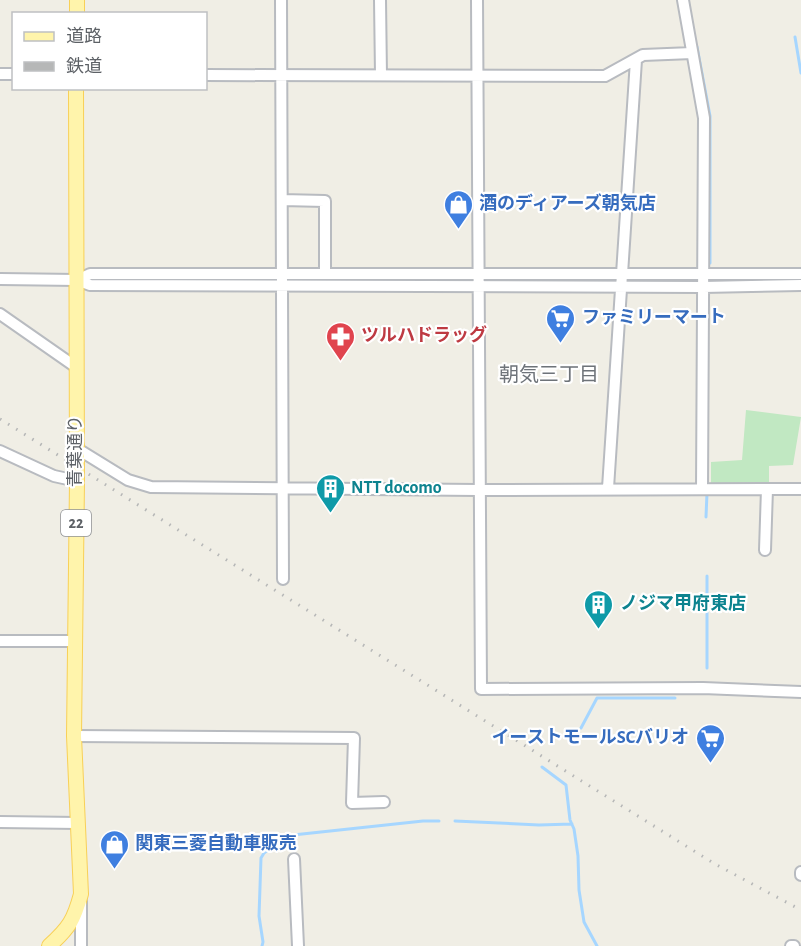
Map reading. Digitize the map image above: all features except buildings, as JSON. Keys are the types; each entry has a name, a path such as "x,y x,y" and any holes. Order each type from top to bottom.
{"main road":[{"name":"青葉通り","path":"49,946 67,930 76,913 81,894 74,736 77,481 76,90"}],"street":[{"path":"281,0 283,579"},
{"path":"380,0 381,75"},
{"path":"477,0 478,490 481,689 703,688 801,692"},
{"path":"683,0 704,118 702,489"},
{"path":"207,75 605,76 643,55 692,53"},
{"path":"608,488 636,60"},
{"path":"282,200 325,201 325,274"},
{"path":"77,280 90,273 325,274 622,286 801,285"},
{"path":"0,279 77,280 90,285 283,286 622,274 801,274"},
{"path":"0,314 76,367"},
{"path":"76,448 128,480 152,487 478,490 801,489"},
{"path":"0,451 54,476 77,481"},
{"path":"765,550 766,489"},
{"path":"0,641 76,641"},
{"path":"74,736 354,738 352,803 384,802"},
{"path":"0,822 78,822"},
{"path":"294,858 298,946"},
{"path":"81,894 81,946"}],"green space":[{"path":"746,410 801,417 793,465 769,466 769,484 711,485 711,462 742,460"}],"waterway":[{"path":"795,37 801,73"},
{"path":"697,47 710,116 710,263"},
{"path":"706,517 707,493"},
{"path":"707,576 707,668"},
{"path":"581,728 597,698 675,698"},
{"path":"542,767 566,785 570,820 574,829 578,856 579,890 584,922 597,946"},
{"path":"262,946 259,916 261,858 282,839 293,835 439,821"},
{"path":"455,821 539,825 572,824"}],"railway":[{"path":"0,419 715,864 801,910"}],"place":[{"name":"酒のディアーズ朝気店","path":"458,230"},
{"name":"ファミリーマート","path":"561,344"},
{"name":"ツルハドラッグ","path":"340,362"},
{"name":"NTT docomo","path":"330,514"},
{"name":"ノジマ甲府東店","path":"599,630"},
{"name":"イーストモールSCバリオ","path":"710,764"},
{"name":"関東三菱自動車販売","path":"114,870"}],"district":[{"name":"朝気三丁目","path":"549,375"}]}
